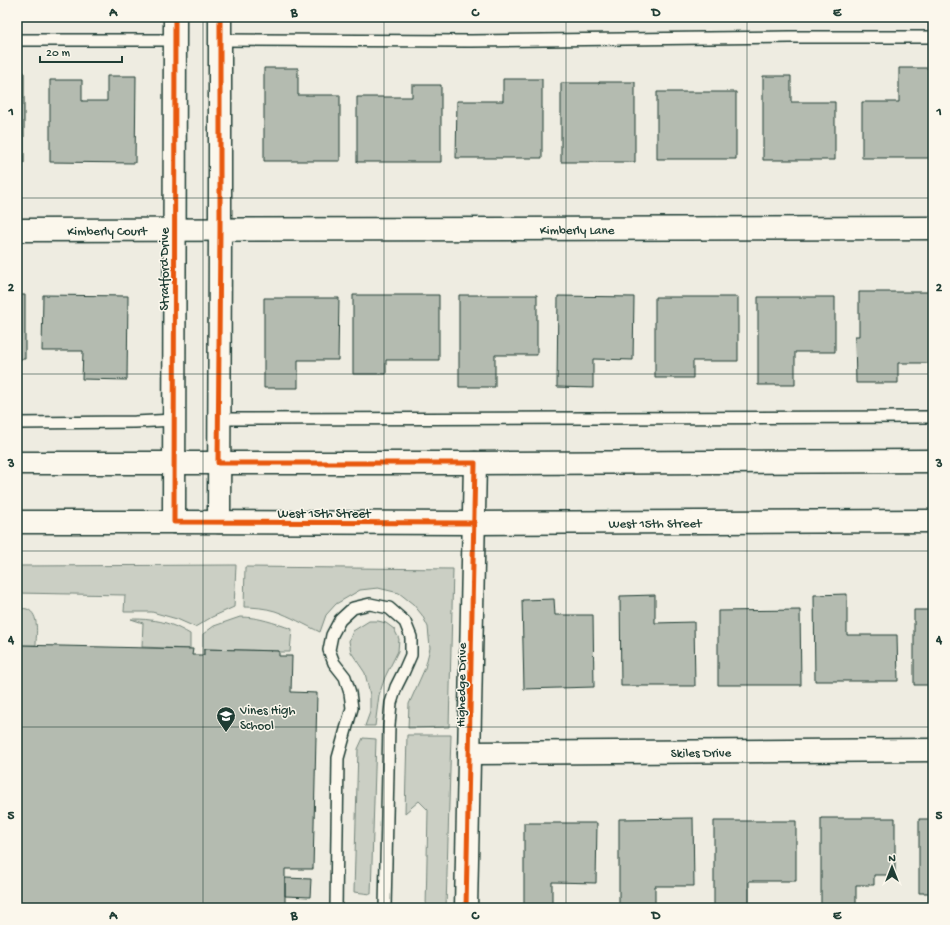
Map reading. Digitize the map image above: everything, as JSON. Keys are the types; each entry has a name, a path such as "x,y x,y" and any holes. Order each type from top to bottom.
{"street":[{"name":"Stratford Drive","path":"174,522 175,17"},
{"path":"219,522 220,17"},
{"name":"Kimberly Lane","path":"220,230 933,228"},
{"name":"Kimberly Court","path":"17,230 220,230"},
{"path":"17,463 475,463 933,460"},
{"name":"Highedge Drive","path":"466,908 475,463"},
{"name":"West 15th Street","path":"17,522 474,523 933,521"},
{"name":"Skiles Drive","path":"469,753 933,750"}],"lane":[{"path":"219,40 471,41 790,37 933,37"},
{"path":"17,40 175,40"},
{"path":"219,419 933,417"},
{"path":"17,423 174,420"},
{"path":"336,908 338,758 352,708 350,693 345,677 334,663 329,650 332,635 340,620 353,608 370,604 389,608 405,622 411,636 411,655 396,687 391,703 389,725 385,908"}],"shaded area":[{"path":"236,565 234,607 195,627 177,619 152,612 124,612 125,595 17,593 17,566"},
{"path":"245,567 453,569 449,727 408,728 409,704 425,668 430,648 428,627 422,615 413,604 399,593 378,588 360,590 336,604 326,615 320,632 275,611 244,607"},
{"path":"17,609 27,609 34,615 37,631 36,645 17,645"},
{"path":"240,617 260,619 292,629 290,652 204,649 203,655 203,634 214,626"},
{"path":"131,619 145,619 161,622 181,629 190,634 190,649 142,647 143,623"},
{"path":"369,621 386,623 394,629 399,639 398,651 385,677 379,695 375,726 365,726 370,712 370,695 365,673 351,652 349,641 353,631"},
{"path":"407,735 451,735 446,908 426,908 428,810 419,801 405,813"},
{"path":"363,738 376,739 371,894 354,892 358,749"}],"building":[{"path":"264,68 298,68 298,95 340,95 340,161 264,161"},
{"path":"899,68 933,68 933,158 862,158 862,102 899,102"},
{"path":"17,72 24,72 24,163 17,163"},
{"path":"107,76 136,76 135,163 50,162 50,80 82,80 82,101 107,101"},
{"path":"763,76 791,76 791,102 835,102 835,160 763,160"},
{"path":"503,79 542,79 542,158 456,158 457,101 503,101"},
{"path":"635,82 635,162 561,162 561,83"},
{"path":"412,85 441,85 441,162 357,162 357,97 412,97"},
{"path":"657,92 736,92 736,159 657,159"},
{"path":"859,292 930,292 931,363 898,363 898,383 856,383 855,336 859,336"},
{"path":"17,295 25,295 25,359 17,359"},
{"path":"43,295 128,296 127,380 82,379 83,351 42,351"},
{"path":"353,295 439,295 439,360 386,360 386,374 353,374"},
{"path":"459,295 537,295 537,355 495,355 495,387 459,387"},
{"path":"558,296 634,297 633,360 593,359 593,388 557,387"},
{"path":"655,297 738,297 738,361 693,361 693,378 655,378"},
{"path":"758,297 835,297 835,352 795,352 795,385 758,385"},
{"path":"264,298 339,298 338,360 298,360 298,388 264,388"},
{"path":"847,594 847,635 897,635 898,681 815,681 814,595"},
{"path":"655,595 655,623 694,622 695,686 621,686 620,596"},
{"path":"554,599 555,615 593,615 594,687 524,689 522,600"},
{"path":"800,610 801,685 718,685 718,611"},
{"path":"914,610 933,610 933,685 914,685"},
{"name":"Vines High School","path":"17,645 193,649 192,655 204,655 204,649 279,651 279,656 292,656 291,692 317,693 313,869 285,869 285,903 312,904 312,908 17,908"},
{"path":"693,818 694,886 655,886 655,908 619,908 619,819"},
{"path":"821,818 895,818 895,875 874,875 874,885 856,885 856,908 821,908"},
{"path":"919,819 933,819 933,893 919,893"},
{"path":"714,821 796,821 796,881 749,881 749,906 714,906"},
{"path":"524,823 597,823 596,883 552,882 552,907 524,907"},
{"path":"285,878 311,879 310,897 285,896"}],"cycle path":[{"path":"175,17 174,522 474,523"},
{"path":"220,17 218,463 475,463 466,908"}],"place":[{"name":"Vines High School","path":"226,733"}]}
